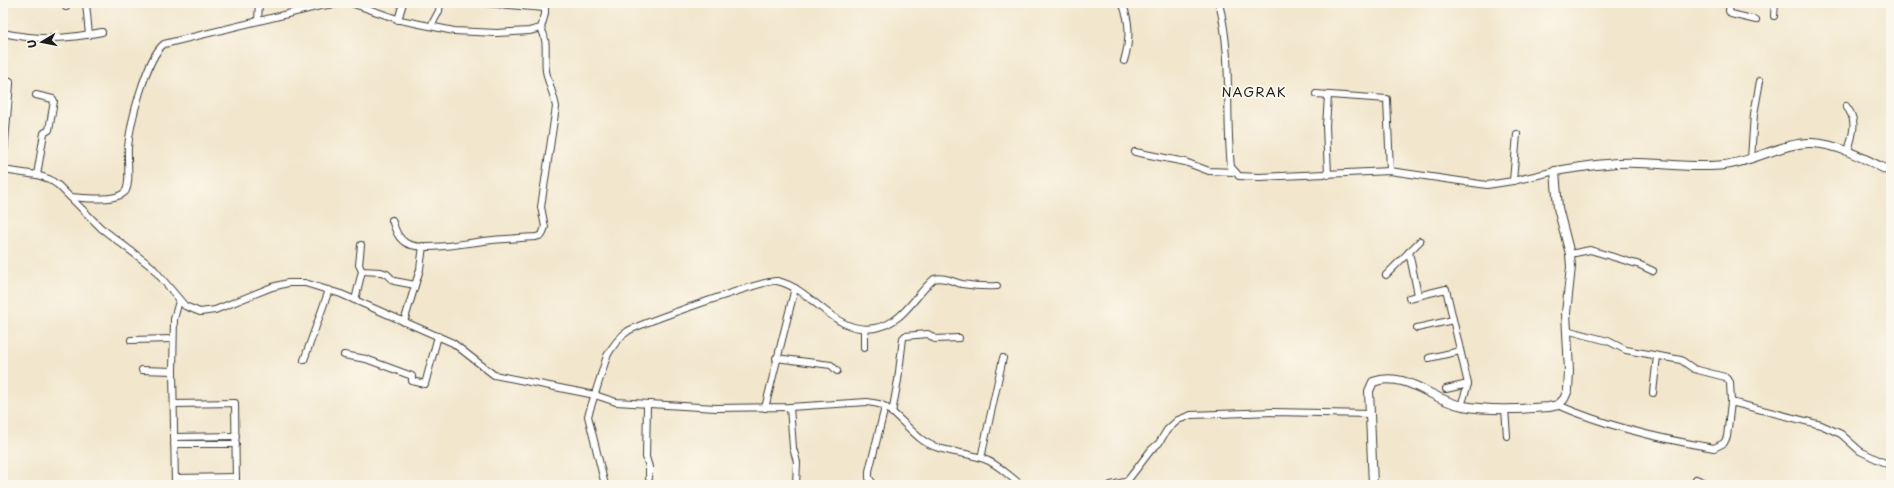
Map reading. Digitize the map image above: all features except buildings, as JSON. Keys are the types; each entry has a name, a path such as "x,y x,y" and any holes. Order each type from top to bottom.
{"street":[{"path":"86,3 89,35"},
{"path":"258,21 260,3"},
{"path":"71,197 114,198 124,192 128,185 128,146 134,112 139,94 159,48 170,42 320,6 346,3"},
{"path":"351,3 398,20 454,31 485,33 529,31 541,28"},
{"path":"398,20 403,3"},
{"path":"431,26 439,11 440,3"},
{"path":"392,220 396,233 402,240 407,244 423,246 449,246 483,241 536,237 542,235 545,231 541,207 556,107 546,72 545,36 541,28 545,6 485,3"},
{"path":"1122,3 1129,30 1129,44 1124,61"},
{"path":"1219,3 1228,54 1231,161 1235,172"},
{"path":"1730,3 1729,11 1731,14 1756,20"},
{"path":"1774,16 1776,3"},
{"path":"3,33 36,39 59,39 102,32"},
{"path":"3,78 10,81 10,84 3,164"},
{"path":"1751,159 1754,114 1760,81"},
{"path":"1316,94 1388,99 1390,171"},
{"path":"36,95 53,98 54,101 49,130 44,133 37,175"},
{"path":"1328,96 1326,126 1328,175"},
{"path":"1846,106 1851,113 1854,122 1848,152"},
{"path":"1513,182 1517,134"},
{"path":"1135,152 1185,162 1209,171 1235,172 1244,177 1328,175 1390,171 1487,185 1513,182 1555,172 1618,163 1713,166 1735,164 1805,144 1828,146 1848,152 1891,172"},
{"path":"3,170 37,175 49,179 58,185 101,228 152,267 179,301 192,310 207,312 236,303 272,287 288,283 305,283 355,300 453,343 494,375 595,395 616,402 716,408 765,408 867,402 885,407 928,444 946,451 981,458 1001,468 1019,484"},
{"path":"1373,485 1370,386 1373,382 1384,379 1410,383 1461,406 1505,409 1549,408 1558,405 1564,399 1568,390 1569,372 1566,313 1571,267 1570,254 1558,208 1555,172"},
{"path":"1386,275 1420,242"},
{"path":"355,300 362,271 358,265 361,245"},
{"path":"404,322 420,269 423,246"},
{"path":"1570,254 1590,250 1640,265 1653,271"},
{"path":"1410,252 1418,295"},
{"path":"362,271 381,272 387,274 394,281 415,284"},
{"path":"604,485 588,416 607,356 614,345 629,331 689,307 776,281 795,288 839,321 864,329 884,326 900,317 934,279 944,279 961,284 984,287 997,286"},
{"path":"765,408 776,358 795,288"},
{"path":"1409,298 1446,289 1468,384 1461,406"},
{"path":"304,360 329,290"},
{"path":"175,485 173,339 174,319 179,301"},
{"path":"1417,328 1453,320"},
{"path":"864,329 864,348"},
{"path":"1558,405 1586,418 1624,430 1714,448 1724,443 1727,437 1731,402 1730,382 1728,378 1694,369 1681,360 1626,350 1608,340 1566,330"},
{"path":"892,413 903,338 906,336 924,334 928,334 935,339 959,338"},
{"path":"344,356 366,359 412,376 412,381 425,384 438,336"},
{"path":"130,340 173,339"},
{"path":"1428,358 1460,351"},
{"path":"1653,393 1657,356"},
{"path":"776,358 830,365 837,371"},
{"path":"981,458 1003,358"},
{"path":"142,370 173,371"},
{"path":"1446,389 1468,384"},
{"path":"1731,402 1821,425 1841,434 1860,451 1891,466"},
{"path":"174,404 235,403 236,485"},
{"path":"647,405 646,457 649,478"},
{"path":"790,407 793,448 797,462 796,485"},
{"path":"874,485 868,478 885,407"},
{"path":"1505,409 1507,436"},
{"path":"1111,485 1128,480 1151,450 1159,443 1167,430 1178,420 1191,415 1273,412 1370,414"},
{"path":"174,437 236,436"},
{"path":"174,444 236,444"},
{"path":"175,478 236,477"},
{"path":"1696,479 1710,485"}],"district":[{"name":"NAGRAK","path":"1254,91"}]}
